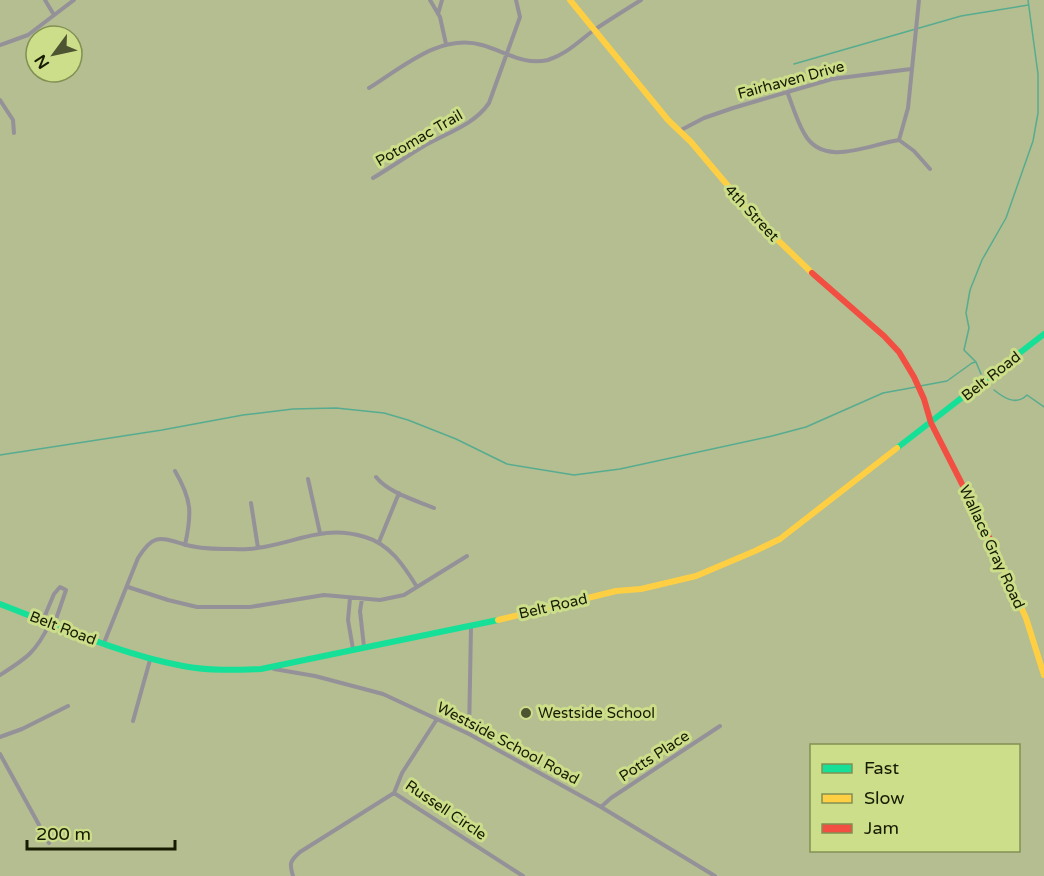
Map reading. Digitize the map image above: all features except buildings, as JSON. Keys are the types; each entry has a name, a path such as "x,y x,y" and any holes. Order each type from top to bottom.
{"street":[{"path":"45,0 54,15"},
{"path":"0,45 28,34 74,0"},
{"path":"430,0 438,14 446,44"},
{"path":"438,14 442,0"},
{"name":"Potomac Trail","path":"373,178 422,148 472,122 482,114 489,103 520,16 516,0"},
{"name":"4th Street","path":"570,0 668,120 681,130 736,198 775,239 899,352 924,399 931,423"},
{"path":"369,88 429,51 446,44 462,42 481,45 523,60 546,60 566,52 594,30 641,0"},
{"path":"899,140 908,108 919,0"},
{"name":"Fairhaven Drive","path":"681,130 704,118 733,108 788,94 832,79 911,69"},
{"path":"788,94 805,135 823,150 844,153 899,140 914,151 930,169"},
{"path":"0,100 13,120 14,133"},
{"name":"Belt Road","path":"0,604 150,660 207,669 274,669 353,649 471,627 616,591 642,589 696,576 780,539 1044,334"},
{"name":"Wallace Gray Road","path":"931,423 979,515 1013,589 1035,642 1044,675"},
{"path":"176,471 186,489 191,505 190,524 185,545"},
{"path":"376,477 381,483 399,493 434,508"},
{"path":"308,479 320,533"},
{"path":"379,542 399,493"},
{"path":"251,503 258,548"},
{"path":"104,643 138,558 144,549 160,538 185,545 221,549 258,548 320,533 352,533 379,542 400,561 417,587"},
{"path":"128,587 196,607 250,607 324,595 350,598 394,598 417,587 467,556"},
{"path":"0,675 38,646 52,624 66,590 60,587 54,594 43,620"},
{"path":"350,598 348,620 353,649"},
{"path":"362,598 360,612 364,647"},
{"path":"469,734 471,627"},
{"path":"133,721 150,660"},
{"name":"Westside School Road","path":"274,669 315,676 383,694 469,734 601,807 715,876"},
{"path":"0,737 22,729 68,706"},
{"name":"Russell Circle","path":"437,719 402,773 394,793 523,876"},
{"name":"Potts Place","path":"601,807 611,798 720,726"},
{"path":"0,754 49,843"},
{"path":"293,876 291,860 300,852 394,793"}],"waterway":[{"path":"981,374 976,362 964,350 969,328 966,313 970,290 982,260 1006,218 1033,141 1038,113 1038,74 1028,0"},
{"path":"794,64 961,16 1028,5"},
{"path":"920,386 947,381 976,362"},
{"path":"0,455 243,415 293,409 336,408 384,413 456,439 507,464 574,475 620,469 772,436 806,427 883,393 916,387"},
{"path":"994,390 1014,400 1027,395 1044,407"}],"traffic: fast":[{"path":"897,448 1044,334"},
{"path":"0,604 136,654 183,666 222,670 261,669 498,620"}],"traffic: slow":[{"path":"570,0 668,120 691,142 756,219 812,273"},
{"path":"498,620 616,591 641,589 696,576 755,551 780,539 897,448"},
{"path":"991,541 1026,618 1044,675"}],"traffic: jam":[{"path":"812,273 899,352 914,377 931,423 991,541"}],"place":[{"name":"Westside School","path":"526,713"}]}
